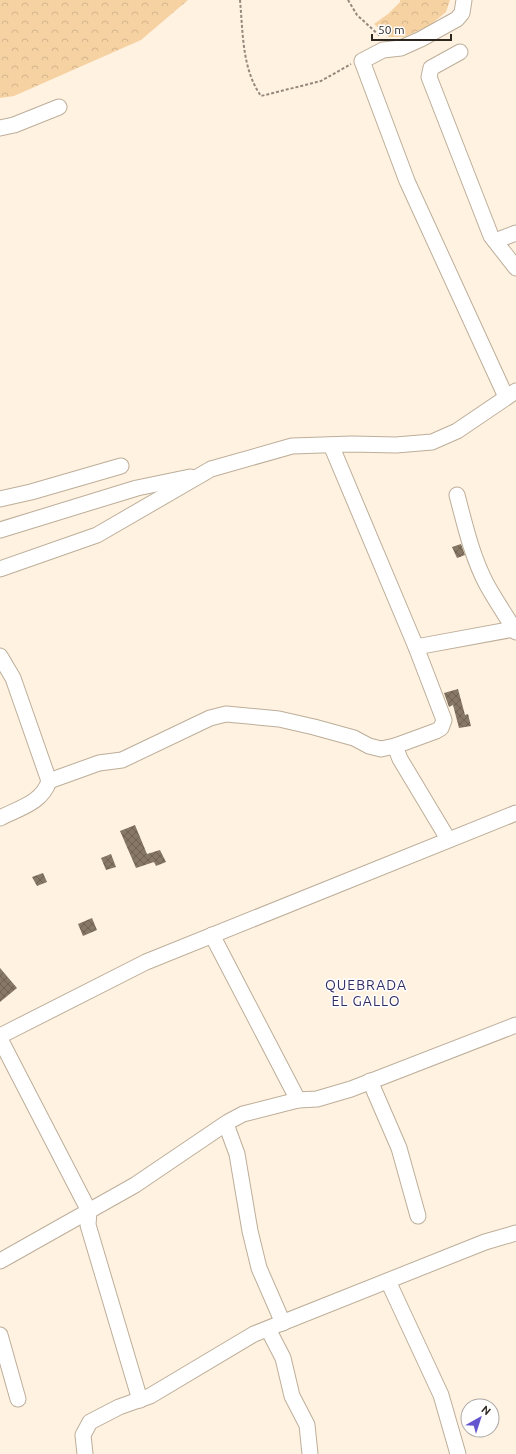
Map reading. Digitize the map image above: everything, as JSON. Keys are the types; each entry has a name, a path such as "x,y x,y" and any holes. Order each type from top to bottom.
{"street":[{"path":"0,569 97,535 211,469 292,446 396,445 432,442 457,431 511,394 407,181 362,61 383,50 397,48 421,39 457,19 462,13 464,0"},
{"path":"460,52 431,68 429,76 495,241 516,268"},
{"path":"0,128 14,125 59,107"},
{"path":"495,241 516,233"},
{"path":"48,780 99,763 122,760 210,718 226,714 279,719 307,725 354,738 369,746 380,749 395,746 436,731 443,725 444,720 416,647 331,445"},
{"path":"0,499 121,466"},
{"path":"0,530 136,488 186,477 198,477"},
{"path":"416,647 515,630 487,584 480,569 473,552 457,495"},
{"path":"0,656 13,678 48,780 45,791 38,799 0,818"},
{"path":"395,746 400,758 448,839"},
{"path":"140,1400 88,1225 89,1211 0,1038 146,962 448,839 516,813"},
{"path":"212,935 298,1100"},
{"path":"0,1261 135,1184 243,1114 298,1100 317,1099 370,1081 516,1025"},
{"path":"370,1081 399,1148 418,1216"},
{"path":"226,1124 237,1154 250,1231 259,1268 283,1323"},
{"path":"85,1454 83,1435 90,1422 119,1407 150,1396 254,1334 485,1242 516,1233"},
{"path":"388,1281 441,1396 458,1454"},
{"path":"268,1329 282,1358 292,1396 307,1425 310,1454"},
{"path":"0,1335 18,1399"}],"path":[{"path":"240,0 247,69 254,87 261,96 321,81 347,66 362,61"},
{"path":"348,0 356,15 373,32 397,48"}],"green space":[{"path":"0,0 188,0 141,40 14,96 0,98"},
{"path":"400,0 450,0 446,12 429,26 404,37 389,37 374,24 388,14 400,2"}],"building":[{"path":"461,544 465,555 457,558 452,547"},
{"path":"458,689 465,715 468,714 471,726 459,728 453,705 449,707 444,693"},
{"path":"135,825 147,854 160,850 166,862 156,866 154,862 136,868 120,831"},
{"path":"111,854 116,867 106,870 101,858"},
{"path":"43,873 47,882 37,886 32,877"},
{"path":"92,918 97,930 83,936 78,924"},
{"path":"0,968 17,988 0,1002"}],"district":[{"name":"QUEBRADA EL GALLO","path":"366,994"}]}
